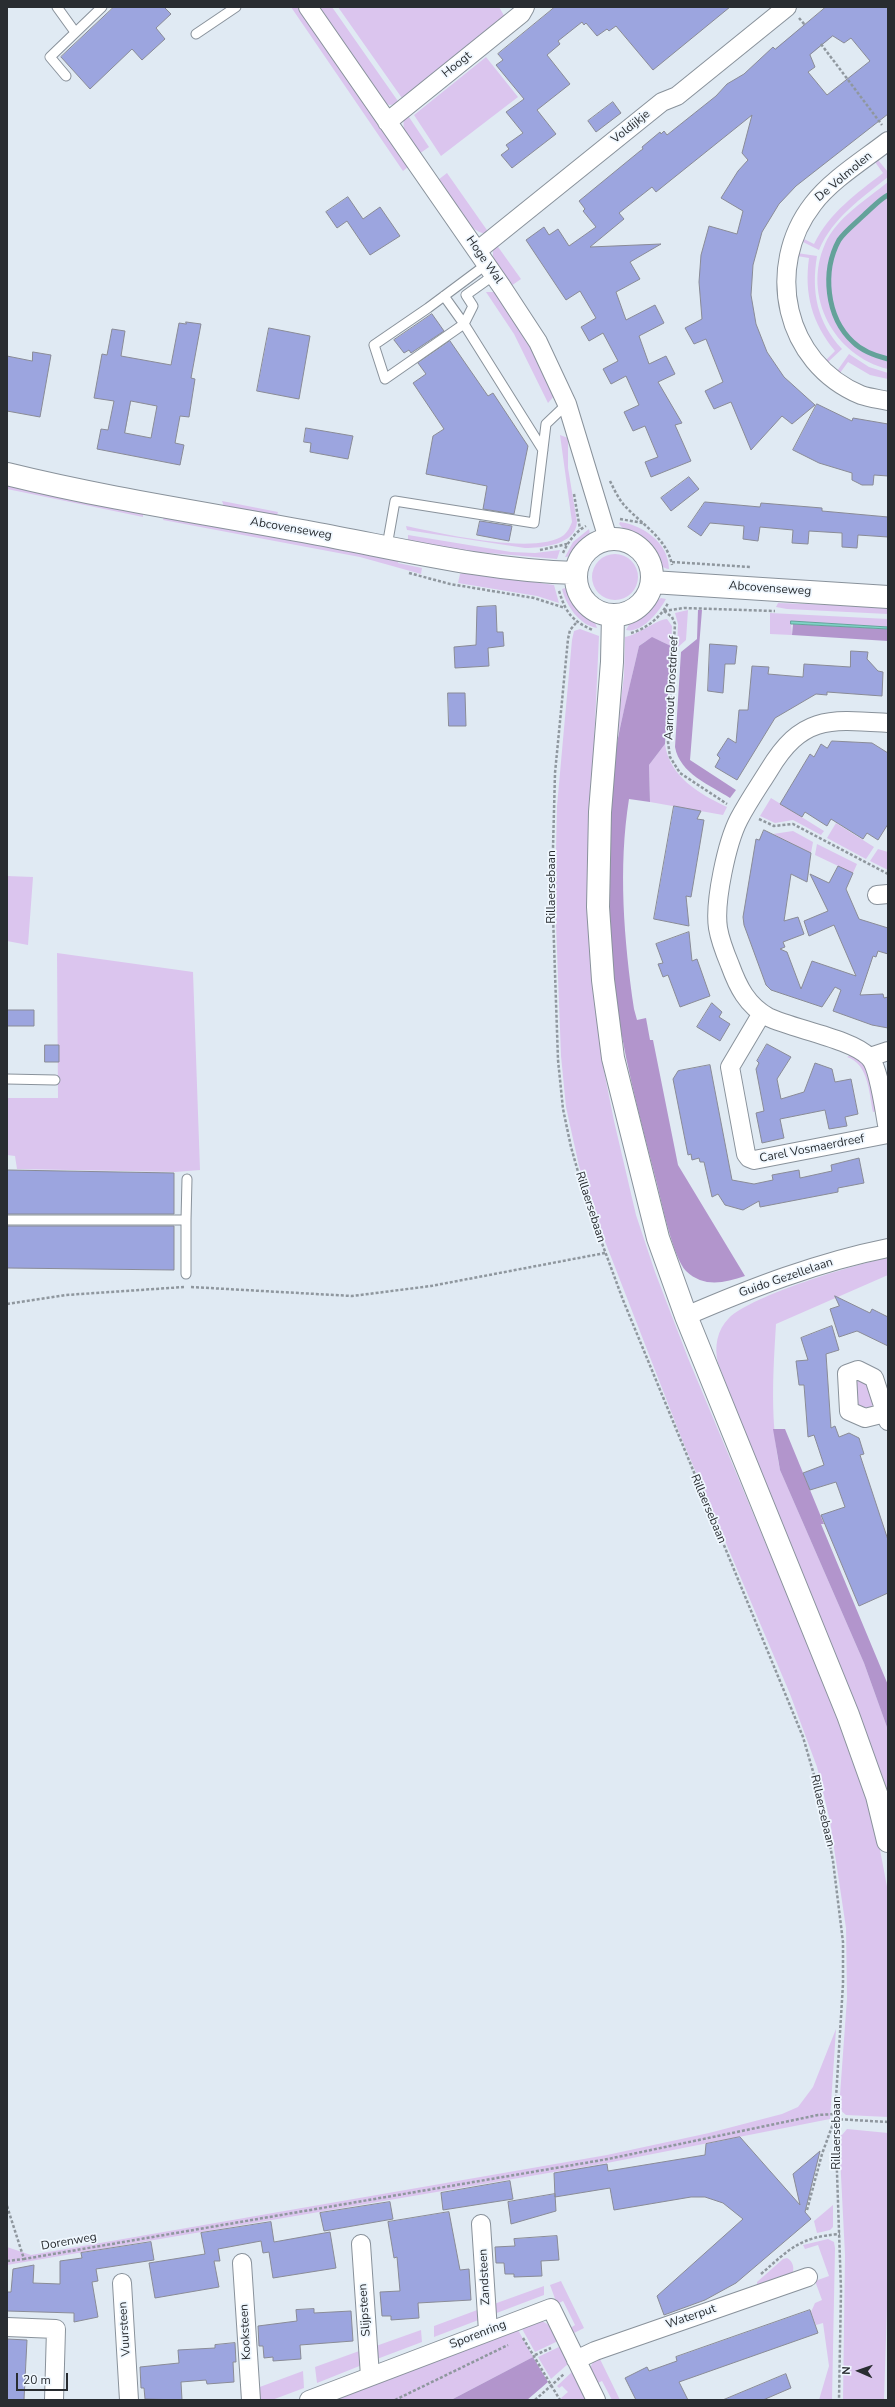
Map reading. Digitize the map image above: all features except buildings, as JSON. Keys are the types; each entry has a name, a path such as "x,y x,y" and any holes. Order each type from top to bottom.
{"street":[{"name":"Hoge Wal","path":"308,7 486,263 538,342 567,404 608,540"},
{"name":"Hoogt","path":"387,122 521,14 525,7"},
{"name":"Voldijkje","path":"486,263 662,102 676,96 787,7"},
{"name":"De Volmolen","path":"887,136 826,190 813,204 792,239 786,273 788,311 806,350 833,378 861,395 888,401"},
{"name":"Abcovenseweg","path":"7,474 68,488 505,567 576,573"},
{"path":"608,540 622,540 635,545 645,555 651,568 652,582 648,595 639,606 627,613 614,615 601,613 590,607 582,597 577,586 576,573 580,561 587,551 597,543 608,540"},
{"name":"Abcovenseweg","path":"652,582 888,597"},
{"path":"614,615 598,866 598,907 603,980 614,1058 645,1190 658,1238 686,1316 848,1715 877,1796 888,1841"},
{"path":"888,723 841,720 811,726 799,733 779,753 743,812 732,835 726,854 717,911 718,927 738,987 752,1006 762,1013 852,1046 870,1057 878,1078 888,1130"},
{"name":"Carel Vosmaerdreef","path":"762,1013 730,1067 746,1154 749,1158 754,1160 888,1134"},
{"path":"870,1057 888,1051"},
{"name":"Guido Gezellelaan","path":"686,1316 754,1287 798,1272 888,1248"},
{"name":"Zandsteen","path":"482,2224 488,2331"},
{"name":"Slijpsteen","path":"361,2244 370,2376"},
{"name":"Kooksteen","path":"242,2263 251,2400"},
{"name":"Waterput","path":"571,2366 595,2351 808,2277"},
{"name":"Vuursteen","path":"122,2283 129,2400"},
{"name":"Sporenring","path":"309,2400 551,2308 571,2366 596,2400"},
{"path":"7,2327 56,2329 54,2400"}],"lane":[{"path":"57,7 76,32"},
{"path":"66,76 50,57 102,7"},
{"path":"196,34 236,7"},
{"path":"486,263 466,295 473,306 464,324 385,379 374,345 444,296 486,263"},
{"path":"444,296 464,324 543,450"},
{"path":"387,546 395,501 534,523 546,424 567,404"},
{"path":"7,1079 55,1080"},
{"path":"186,1274 187,1179"},
{"path":"7,1220 186,1220"}],"path":[{"path":"821,44 880,120 887,136"},
{"path":"643,523 659,538 667,549 672,562"},
{"path":"567,544 580,529"},
{"name":"Rillaersebaan","path":"565,608 576,623 570,630 568,639 554,806 552,886 555,1026 560,1087 569,1141 586,1200 605,1253 667,1410 795,1717 821,1799 833,1861 842,1942 842,2027 835,2114 840,2234 839,2400"},
{"name":"Abcovenseweg","path":"664,611 684,608 764,611"},
{"name":"Aarnout Drostdreef","path":"664,611 672,617 675,624 668,742 670,757 680,773 724,802 743,812 774,826 794,824 888,874"},
{"path":"7,1304 66,1295 193,1287 352,1296 431,1286 605,1253"},
{"name":"Dorenweg","path":"7,2261 608,2159 818,2115 835,2114"},
{"path":"807,2210 822,2154 835,2119 888,2122"},
{"path":"7,2206 24,2259"},
{"path":"757,2277 800,2242 818,2236 840,2234"},
{"path":"517,2341 524,2337 560,2400"},
{"path":"395,2400 510,2344"},
{"path":"535,2355 553,2346"},
{"path":"535,2400 571,2366"}],"shaded area":[{"path":"291,7 299,7 409,166 403,171"},
{"path":"321,7 332,7 400,104 389,105 385,103 322,12"},
{"path":"338,7 499,7 506,19 404,101"},
{"path":"486,57 518,97 441,156 414,115"},
{"path":"407,114 429,147 419,154 404,130 404,119"},
{"path":"878,160 888,172 888,177 858,201 840,218 825,238 819,250 801,241 802,238 814,244 828,222 844,204 883,173 875,162"},
{"path":"447,173 489,233 482,233 474,229 460,214 438,180"},
{"path":"888,182 888,369 869,362 852,351 838,337 828,321 821,303 818,284 819,264 825,244 830,234 844,217"},
{"path":"496,244 521,279 511,286 494,260 493,250"},
{"path":"797,253 817,256 815,282 818,306 827,328 842,349 828,362 826,360 835,351 815,319 809,296 809,258 797,256"},
{"path":"486,292 497,292 526,335 555,395 548,403 514,334"},
{"path":"849,354 869,367 888,373 888,379 870,375 848,362 840,373 837,371"},
{"path":"560,435 568,438 568,468 577,522 575,530 571,536 557,544 525,548 407,530 406,526 487,541 511,543 551,541 564,535 572,522"},
{"path":"7,483 143,510 143,517 7,489"},
{"path":"222,501 278,512 276,518 225,509"},
{"path":"165,514 399,558 398,563 422,568 421,574 360,557 163,520"},
{"path":"620,522 646,531 660,543 665,551 669,569 659,564 648,548 622,528 619,524"},
{"path":"589,529 589,539 583,548 570,556 565,557 573,542"},
{"path":"408,535 511,552 535,553 560,550 557,559 477,552 408,542"},
{"path":"610,554 620,554 628,558 634,564 638,572 638,582 634,590 628,596 620,600 610,600 602,596 596,590 592,582 592,572 596,564 602,558"},
{"path":"466,572 554,585 559,603 537,596 458,583 460,574"},
{"path":"565,588 592,614 597,628 584,623 570,608 562,589"},
{"path":"661,598 666,599 649,621 638,629 626,630 634,616"},
{"path":"778,603 888,607 888,614 787,609 776,607"},
{"path":"688,610 686,640 677,648 678,624 675,613"},
{"path":"698,610 702,610 690,760 736,790 730,798 689,772 683,765 675,747 681,652 697,639"},
{"path":"770,613 888,619 888,627 791,621 792,635 770,634"},
{"path":"667,619 672,626 671,646 655,639 651,639 639,646 614,753 624,676 625,637 630,636 659,621"},
{"path":"791,621 888,627 888,629 791,624"},
{"path":"793,624 888,629 888,641 792,635"},
{"path":"580,629 599,636 590,831 594,993 602,1061 614,1121 636,1215 655,1272 688,1358 837,1714 866,1794 877,1834 888,1892 888,2117 846,2115 839,2109 847,1998 846,1928 830,1821 817,1767 790,1694 681,1437 599,1226 579,1166 566,1107 561,1056 555,897 557,806 572,640 574,631"},
{"path":"652,637 671,646 665,744 649,765 650,802 629,799 623,878 627,957 634,1009 637,1020 646,1018 650,1040 653,1040 678,1165 745,1276 722,1282 707,1282 700,1280 686,1271 681,1264 672,1243 626,1058 614,981 610,937 608,871 609,805 613,765 639,646"},
{"path":"665,744 672,766 679,775 696,790 727,807 723,815 650,802 649,765"},
{"path":"771,798 824,831 821,835 793,820 775,823 760,816"},
{"path":"836,823 874,847 866,859 827,838"},
{"path":"793,831 813,842 811,853 773,834"},
{"path":"817,844 857,864 853,873 815,855"},
{"path":"878,849 888,852 888,870 870,861"},
{"path":"7,876 33,877 28,945 7,941"},
{"path":"57,953 193,972 200,1170 175,1172 17,1169 15,1156 7,1155 7,1098 58,1098"},
{"path":"853,1054 868,1069 878,1111 873,1112 867,1080 860,1066 847,1057"},
{"path":"888,1258 888,1275 776,1324 773,1397 775,1433 780,1470 864,1663 888,1730 888,1800 718,1363 716,1351 719,1333 729,1318 741,1309 781,1290 873,1261"},
{"path":"858,1380 866,1383 874,1404 868,1410 857,1407 856,1381"},
{"path":"773,1429 785,1429 824,1524 821,1524 888,1685 888,1730 864,1663 780,1470"},
{"path":"836,2029 830,2119 607,2163 7,2265 7,2247 31,2255 607,2155 709,2133 782,2114 798,2107 813,2087"},
{"path":"847,2129 888,2133 888,2276 884,2400 843,2400 845,2255 839,2136 842,2135"},
{"path":"833,2205 833,2227 830,2230 817,2233 814,2221"},
{"path":"828,2239 834,2242 835,2248 832,2400 819,2400 829,2366 823,2323 816,2325 811,2312 815,2303 822,2300 815,2281 829,2276 818,2245 805,2249 803,2245"},
{"path":"787,2258 793,2265 792,2274 757,2286 757,2282 783,2259"},
{"path":"561,2281 584,2328 572,2334 569,2329 575,2325 563,2301 557,2304 550,2285"},
{"path":"544,2286 544,2295 494,2314 494,2304"},
{"path":"480,2309 481,2319 434,2337 434,2326"},
{"path":"542,2321 549,2325 558,2341 535,2352 521,2327"},
{"path":"517,2328 533,2357 451,2400 331,2400"},
{"path":"421,2330 422,2342 377,2359 376,2346"},
{"path":"561,2346 569,2363 551,2379 538,2357"},
{"path":"362,2350 362,2365 317,2383 315,2367"},
{"path":"533,2357 548,2382 527,2400 451,2400"},
{"path":"599,2357 620,2400 612,2400 602,2381 596,2384 590,2368 594,2360"},
{"path":"303,2371 304,2388 272,2400 258,2400 257,2388"},
{"path":"573,2371 588,2400 562,2400 561,2398 568,2392 562,2386 559,2388 557,2386"}],"waterway":[{"path":"888,195 876,204 839,240 830,266 829,279 832,307 844,332 853,342 865,351 888,359"}]}
